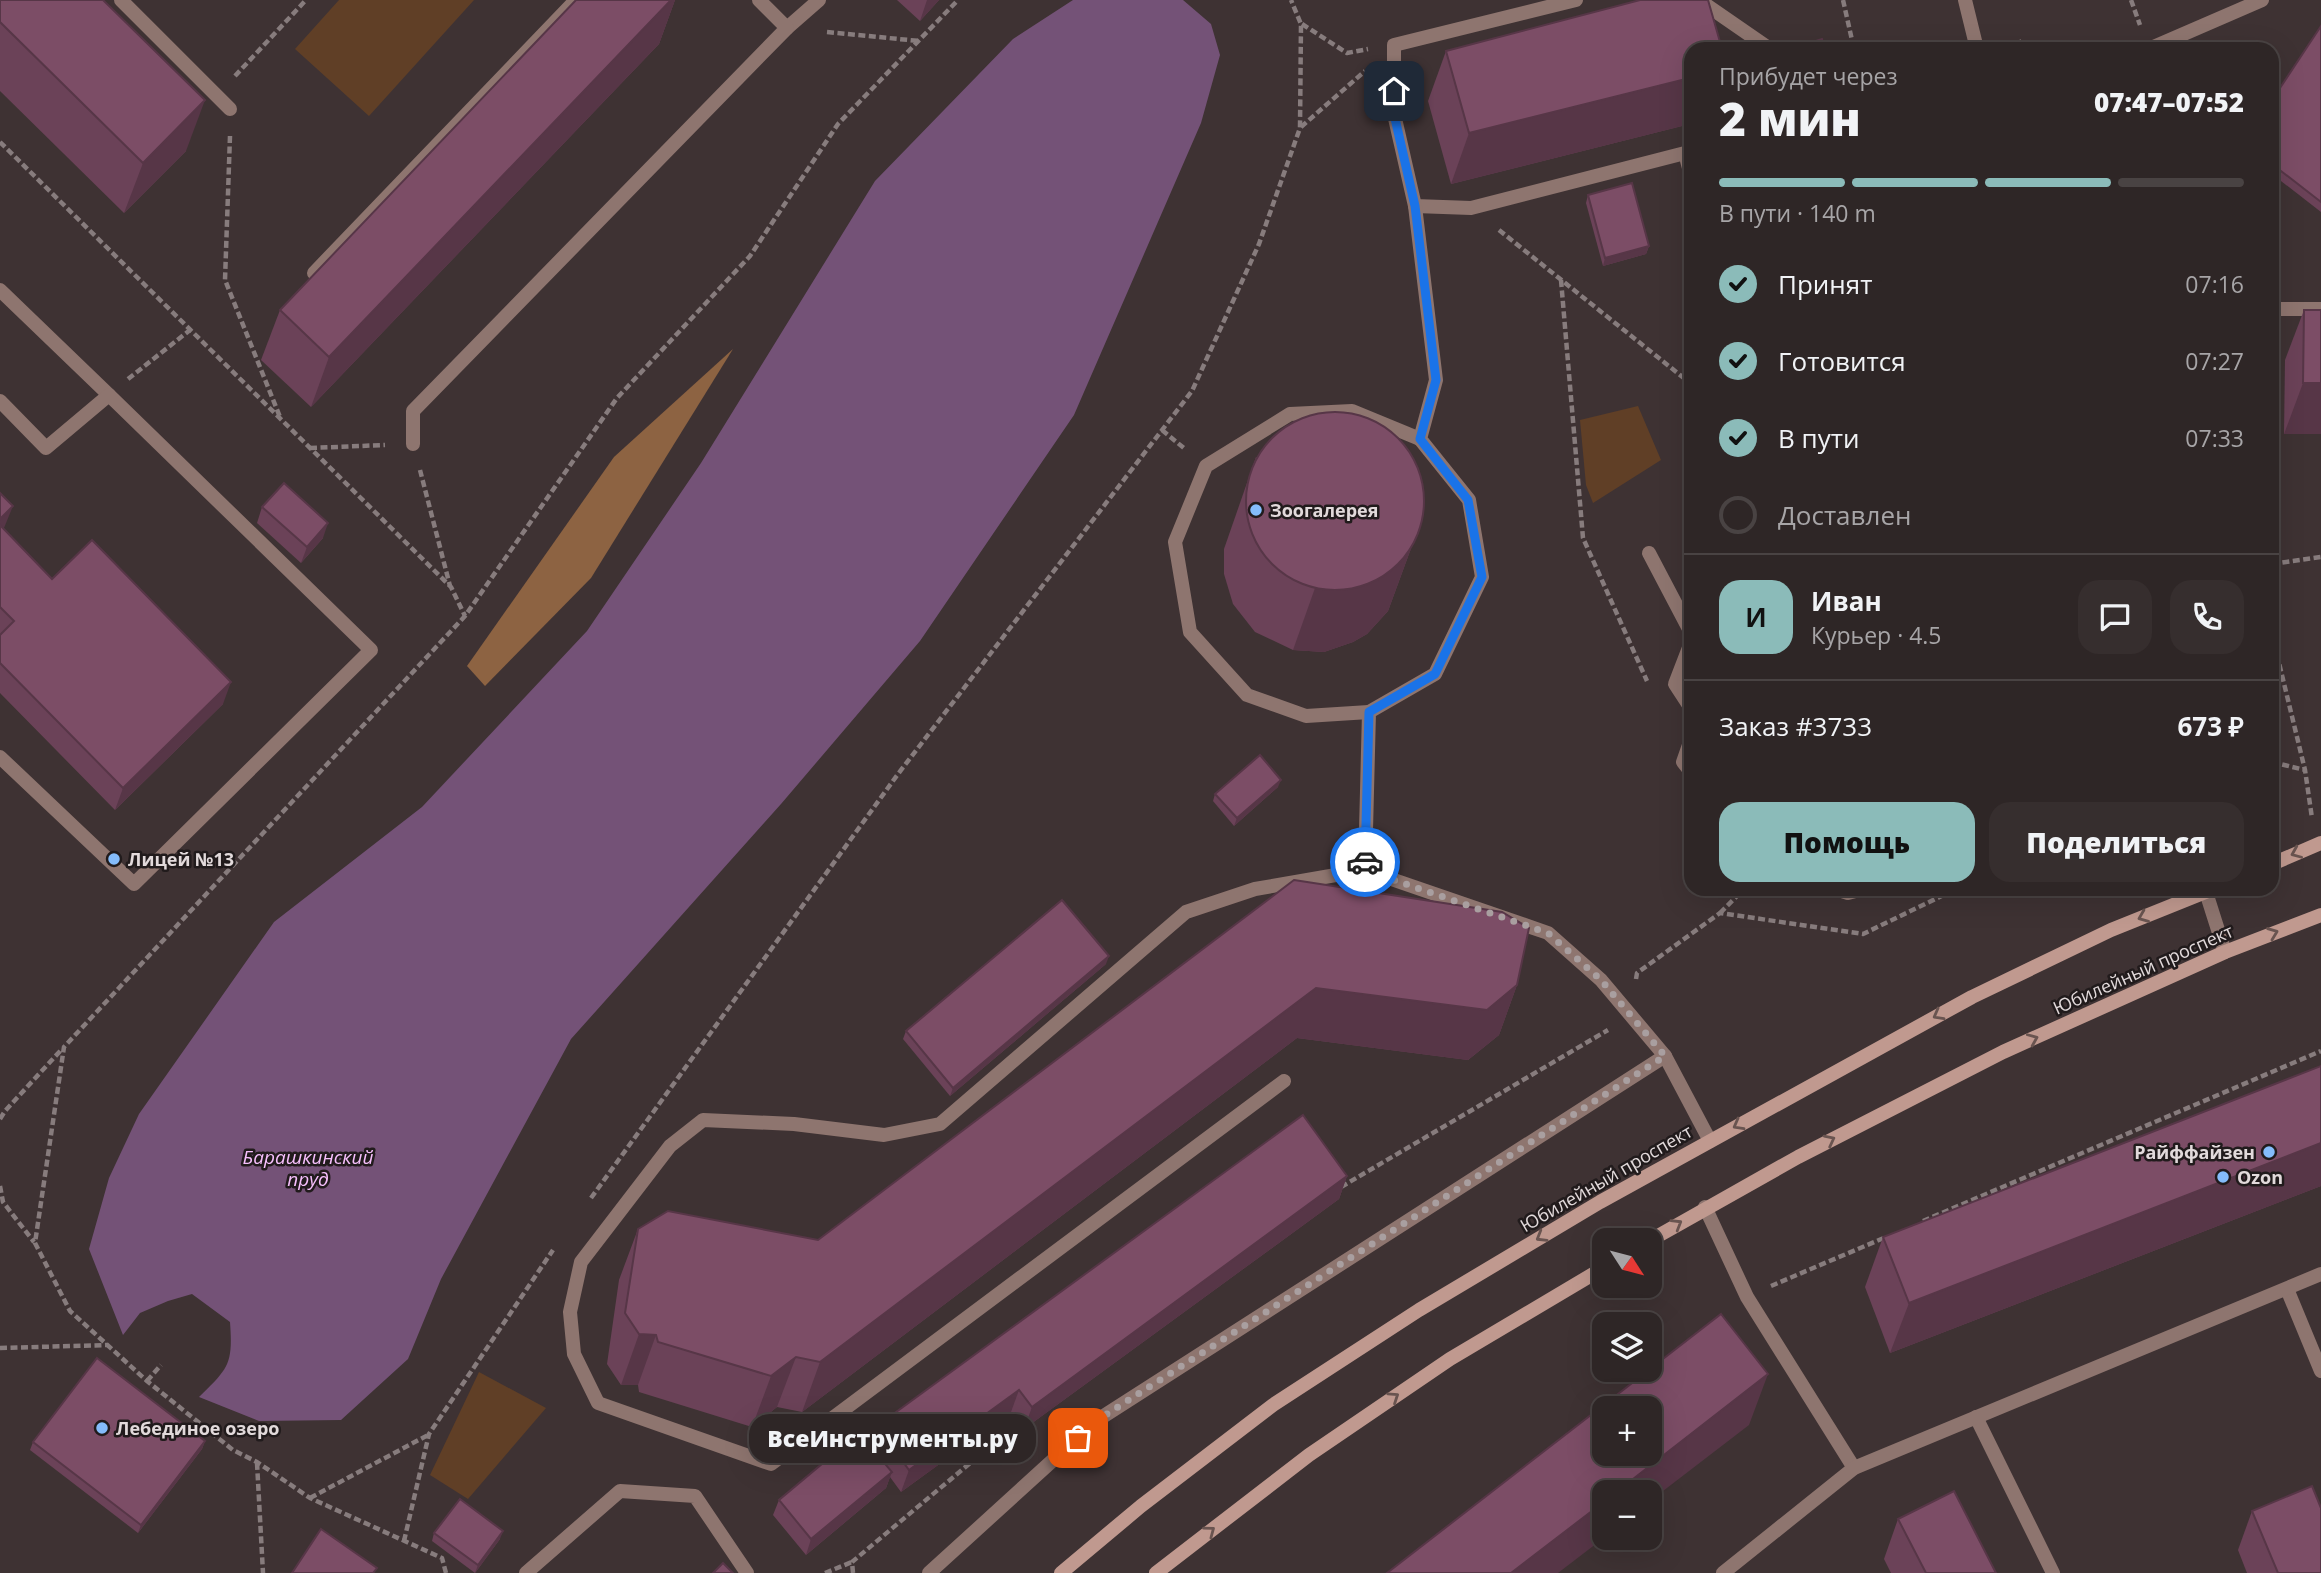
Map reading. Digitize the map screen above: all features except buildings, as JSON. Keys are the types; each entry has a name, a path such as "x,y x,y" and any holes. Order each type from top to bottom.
{"main road":[{"path":"2279,861 2318,844"},
{"name":"Юбилейный проспект","path":"1061,1573 1141,1506 1273,1405 1419,1310 1600,1202 1972,997 2111,930 2193,896"},
{"name":"Юбилейный проспект","path":"1662,1233 1798,1157 2003,1052 2225,952 2321,915"},
{"path":"1156,1573 1341,1432 1450,1359 1592,1275"}],"street":[{"path":"121,0 230,109"},
{"path":"314,273 576,0"},
{"path":"759,0 787,28"},
{"path":"413,444 413,411 787,28 819,0"},
{"path":"1420,439 1436,380 1415,206 1394,114 1394,45 1576,0"},
{"path":"1699,0 1760,42"},
{"path":"1965,0 1975,42"},
{"path":"2165,42 2262,0"},
{"path":"1415,206 1471,208 1684,153"},
{"path":"0,290 370,650 134,884 0,757"},
{"path":"2279,309 2321,309"},
{"path":"0,401 46,448 109,395"},
{"path":"1352,411 1420,439 1468,500 1482,577 1435,674 1369,712 1306,716 1247,695 1190,632 1175,542 1206,466 1290,414 1352,411"},
{"path":"1649,553 1684,620"},
{"path":"1684,661 1675,684 1684,698"},
{"path":"1365,870 1369,712"},
{"path":"1284,1081 771,1464 598,1403 574,1354 570,1312 581,1262 670,1146 703,1120 794,1124 884,1135 940,1124 1185,912 1255,889 1365,870 1548,933 1601,980 1665,1056 1710,1141"},
{"path":"2210,896 2225,952"},
{"path":"929,1573 1096,1421 1665,1056"},
{"path":"1705,1207 1747,1297 1854,1468"},
{"path":"1723,1573 1854,1468 2321,1274"},
{"path":"2287,1289 2321,1371"},
{"path":"1976,1418 2053,1573"},
{"path":"526,1573 620,1491 695,1496 747,1573"}],"path":[{"path":"216,95 306,0"},
{"path":"0,1119 465,616 617,398 750,256 838,124 958,0"},
{"path":"591,1198 898,774 1192,391 1259,244 1300,128 1301,24 1291,0"},
{"path":"1843,0 1852,42"},
{"path":"1301,24 1347,53 1394,45"},
{"path":"787,28 919,41"},
{"path":"2020,42 2024,40"},
{"path":"1300,128 1394,45"},
{"path":"230,109 225,280 282,421"},
{"path":"0,142 451,587"},
{"path":"1471,208 1684,378"},
{"path":"1561,280 1583,538 1650,687"},
{"path":"109,395 164,348 190,330"},
{"path":"309,448 413,444 451,587 465,616"},
{"path":"2279,563 2321,558"},
{"path":"2279,663 2305,770 2318,844"},
{"path":"2279,764 2305,770"},
{"path":"1720,913 1737,896"},
{"path":"35,1243 64,1047"},
{"path":"1913,1226 2321,1051"},
{"path":"0,1186 3,1202 35,1243 71,1311 147,1381 233,1450 257,1462 310,1498 442,1558 446,1573"},
{"path":"1747,1297 1887,1237"},
{"path":"404,1541 429,1434 558,1243"},
{"path":"0,1348 108,1345"},
{"path":"147,1381 161,1366"},
{"path":"825,1573 852,1562 1019,1422"},
{"path":"310,1498 429,1434"},
{"path":"257,1462 263,1573"},
{"path":"852,1562 853,1573"}],"shaded area":[{"path":"339,0 474,0 369,116 295,49"},
{"path":"733,349 591,578 485,686 467,666 614,457"},
{"path":"1638,406 1661,460 1593,503 1586,485 1580,420"},
{"path":"479,1372 546,1408 468,1499 430,1475"}],"water":[{"name":"Барашкинский пруд","path":"1073,0 1183,0 1211,24 1220,55 1201,123 1074,415 920,641 781,804 571,1039 441,1279 408,1359 341,1420 259,1421 199,1397 223,1372 227,1364 231,1347 230,1322 192,1294 140,1313 123,1335 89,1249 109,1178 139,1114 274,922 422,807 587,631 701,463 875,181 1013,39"}],"way so far":[{"path":"1078,1438 1096,1421 1665,1056 1601,980 1548,933 1365,870 1365,862"}],"place":[{"name":"Зоогалерея","path":"1256,510"},
{"name":"Лицей №13","path":"114,859"},
{"name":"Райффайзен","path":"2269,1152"},
{"name":"Ozon","path":"2223,1177"},
{"name":"Лебединое озеро","path":"102,1428"},
{"name":"ВсеИнструменты.ру","path":"1078,1438"}],"route":[{"path":"1365,862 1369,712 1435,674 1482,577 1468,500 1420,439 1436,380 1415,206 1394,114 1394,91"}]}
